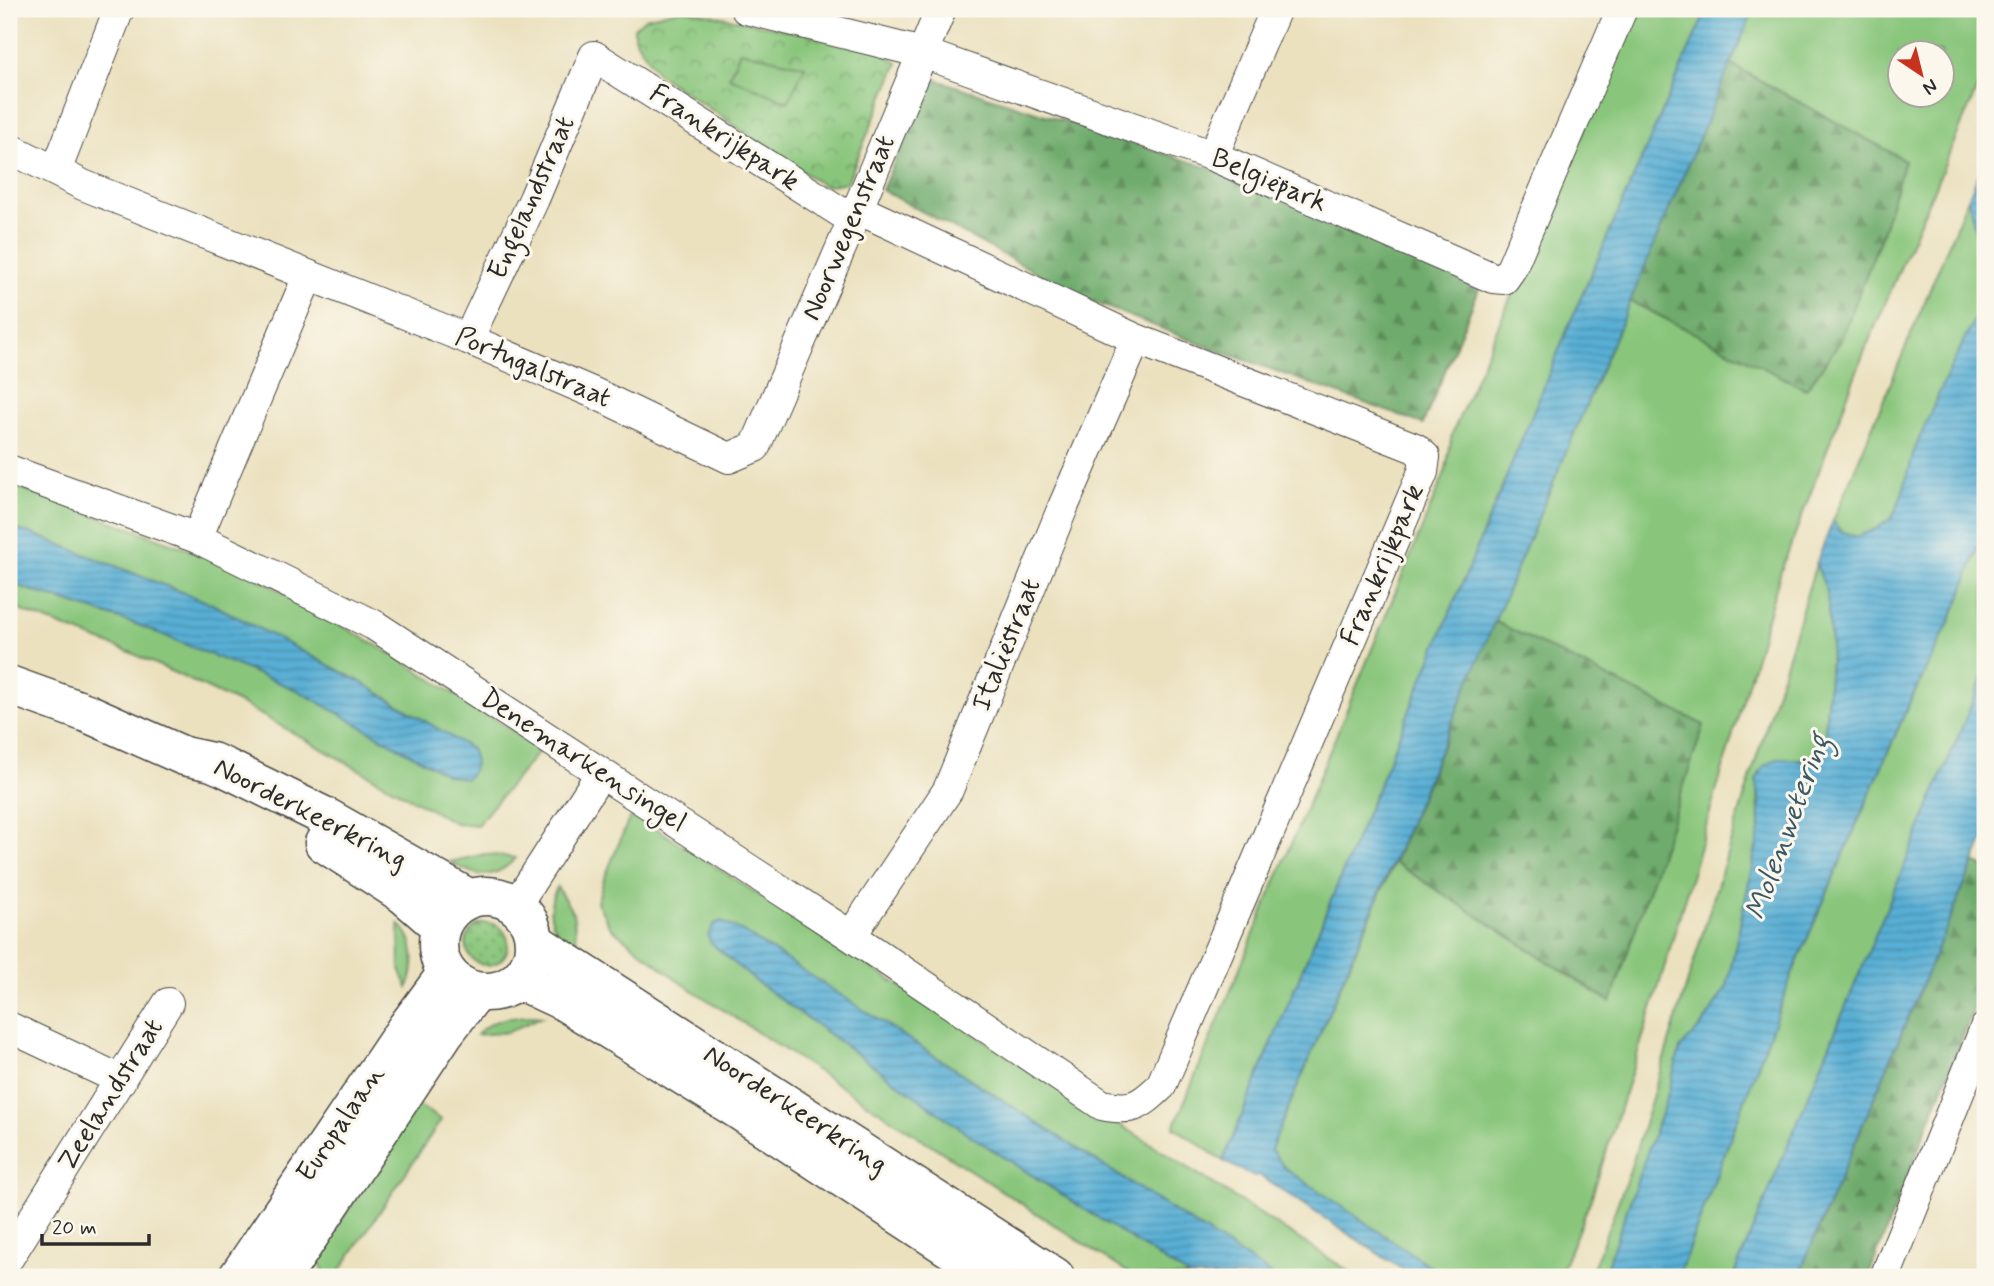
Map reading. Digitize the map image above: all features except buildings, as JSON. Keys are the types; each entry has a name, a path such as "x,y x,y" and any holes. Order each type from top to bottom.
{"street":[{"path":"56,171 119,9"},
{"name":"Belgiëpark","path":"746,9 923,53 1213,156 1493,278 1504,279 1511,269 1622,9"},
{"name":"Noorwegenstraat","path":"755,447 942,9"},
{"path":"1213,156 1276,9"},
{"name":"Frankrijkpark","path":"594,56 855,215 1136,338 1415,448 1424,457 1423,472 1161,1086 1148,1098 1125,1110"},
{"name":"Engelandstraat","path":"468,339 534,200 594,56"},
{"name":"Portugalstraat","path":"9,148 83,185 468,339 594,393 729,458 755,447"},
{"path":"197,538 308,276"},
{"name":"Italiëstraat","path":"851,936 948,790 1068,495 1136,338"},
{"name":"Denemarkensingel","path":"9,470 197,538 374,625 851,936 1102,1105 1125,1110"},
{"name":"Noorderkeerkring","path":"9,685 87,713 184,756 212,762 326,817 470,899"},
{"name":"Noorderkeerkring","path":"184,756 202,777 314,837 402,894 441,927"},
{"path":"516,905 601,773"},
{"path":"493,896 516,905 531,925 535,942 531,963 518,981 499,992 461,982 438,951 441,927 452,910 470,899 493,896"},
{"name":"Noorderkeerkring","path":"535,942 1055,1277"},
{"name":"Noorderkeerkring","path":"518,981 565,1002 994,1277"},
{"name":"Europalaan","path":"238,1277 417,1013 461,982"},
{"name":"Europalaan","path":"282,1277 445,1032 461,982"},
{"name":"Zeelandstraat","path":"9,1257 168,1003"},
{"path":"9,1027 121,1080"},
{"path":"1885,1277 1985,1028"}],"green space":[{"path":"682,9 876,48 898,63 847,182 824,186 657,73 634,37 634,28 645,18","holes":["740,51 805,66 788,102 729,77"]},
{"path":"1633,9 1707,9 1575,311 1223,1161 1174,1127 1446,470 1452,434 1515,287 1544,230"},
{"path":"1754,9 1985,9 1985,70 1863,355 1781,571 1655,999 1591,1199 1559,1277 1414,1277 1259,1175 1394,862 1610,1002 1704,725 1494,621 1628,300 1806,389 1840,342 1880,239 1905,160 1730,64"},
{"path":"740,50 806,66 788,102 729,77"},
{"path":"1730,64 1905,160 1880,239 1840,342 1806,389 1628,300"},
{"path":"931,78 1225,173 1482,282 1423,424 1198,343 1084,298 882,190"},
{"path":"1968,198 1981,255 1983,285 1977,314 1914,451 1902,495 1892,518 1874,530 1856,537 1840,531 1833,521"},
{"path":"9,484 242,569 395,656 541,749 477,825 455,823 245,706 132,653 9,606 9,583 136,624 297,690 448,775 471,749 361,682 212,604 30,533 9,528"},
{"path":"1985,527 1985,672 1733,1277 1678,1277 1795,967 1907,708 1960,600"},
{"path":"1816,564 1827,592 1831,647 1824,747 1803,758 1779,758 1757,780 1760,830 1727,986 1703,1024 1680,1049 1668,1094 1603,1277 1590,1277 1629,1173"},
{"path":"1494,621 1704,725 1611,1002 1394,862"},
{"path":"637,816 1030,1070 1145,1140 1358,1277 1275,1277 745,933 721,921 710,942 754,980 971,1136 1190,1277 1135,1277 1113,1263 680,982 610,927 597,902 629,819"},
{"path":"485,854 516,858 500,871 484,875 450,862"},
{"path":"1974,862 1985,867 1985,980 1868,1277 1798,1277"},
{"path":"557,887 573,913 578,951 562,937 553,923 551,907"},
{"path":"487,923 502,929 508,944 502,959 487,965 472,959 466,944 472,929"},
{"path":"399,924 412,945 413,962 408,988 400,969"},
{"path":"541,1017 508,1032 477,1035 495,1022"},
{"path":"415,1103 441,1120 336,1277 326,1277 318,1258"}],"water":[{"path":"1707,9 1754,9 1271,1149 1285,1168 1446,1277 1414,1277 1259,1175 1253,1176 1223,1161 1575,311"},
{"name":"Molenwetering","path":"1985,161 1985,527 1960,600 1907,708 1795,967 1678,1277 1603,1277 1668,1094 1680,1049 1703,1024 1727,986 1760,830 1760,801 1756,780 1764,766 1779,758 1801,760 1813,757 1824,747 1831,647 1827,592 1816,564 1833,521 1840,531 1856,537 1874,530 1892,518 1902,495 1914,451 1977,314 1983,285 1981,255 1968,198"},
{"path":"9,528 30,533 212,604 361,682 471,749 475,762 472,772 466,779 448,775 297,690 136,624 9,583"},
{"path":"1985,672 1985,836 1798,1277 1733,1277"},
{"path":"721,921 745,933 1275,1277 1190,1277 971,1136 754,980 710,942 708,935 714,924"}]}
